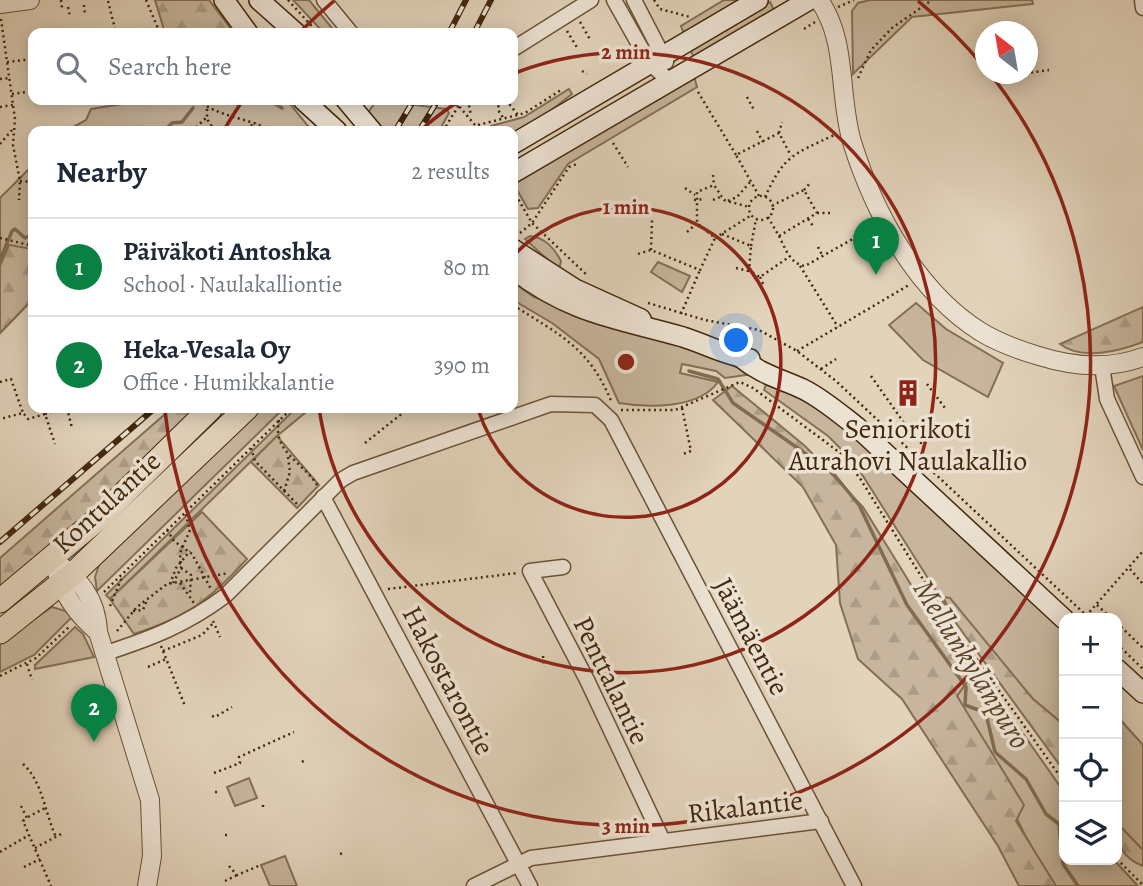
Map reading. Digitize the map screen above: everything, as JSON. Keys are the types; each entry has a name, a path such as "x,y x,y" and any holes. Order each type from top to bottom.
{"main road":[{"path":"224,0 244,28"},
{"path":"260,0 291,28"},
{"path":"518,141 758,0"},
{"path":"518,170 809,0"},
{"path":"308,105 332,126"},
{"path":"350,105 368,126"},
{"path":"518,251 575,289 680,337 740,358 758,372 801,388 822,400 895,460 1059,614"},
{"name":"Kontulantie","path":"0,601 52,560 206,413"},
{"name":"Kontulantie","path":"0,632 67,579 242,413"},
{"path":"1122,674 1143,694"}],"street":[{"path":"0,7 30,0"},
{"path":"324,0 347,28"},
{"path":"518,46 591,0"},
{"path":"614,0 670,81"},
{"path":"634,0 657,59"},
{"path":"819,0 835,31 845,114 860,167 892,233 922,275 961,319 1005,345 1067,363 1102,366 1143,357"},
{"path":"1142,0 1143,8"},
{"path":"1102,366 1107,400 1143,477"},
{"path":"106,653 159,636 205,615 341,480 367,467 525,411 560,402 610,406"},
{"name":"Jäämäentie","path":"610,406 854,886"},
{"name":"Hakostarontie","path":"323,497 530,886"},
{"path":"52,560 97,614 98,632 150,800 152,856 147,886"},
{"path":"530,571 563,567"},
{"name":"Penttalantie","path":"530,571 587,680 663,841"},
{"name":"Rikalantie","path":"474,886 531,858 821,821"}],"path":[{"path":"61,0 62,8"},
{"path":"146,0 157,28"},
{"path":"654,0 660,9 690,17"},
{"path":"858,78 871,50 892,28 932,0"},
{"path":"108,1 115,28"},
{"path":"83,5 85,15"},
{"path":"0,7 12,94 13,129 20,181 19,200"},
{"path":"68,7 70,17"},
{"path":"579,20 591,41"},
{"path":"565,29 578,49"},
{"path":"7,62 28,60"},
{"path":"1038,72 1049,70"},
{"path":"582,71 587,74"},
{"path":"0,79 10,78"},
{"path":"448,105 458,106 477,125 518,115 561,90"},
{"path":"12,94 28,91"},
{"path":"698,92 759,196"},
{"path":"747,97 754,110"},
{"path":"0,107 13,105"},
{"path":"204,105 262,126"},
{"path":"469,105 472,119"},
{"path":"498,105 498,110 504,119"},
{"path":"510,105 518,115"},
{"path":"446,126 458,106"},
{"path":"208,108 207,116 212,126"},
{"path":"197,126 207,116"},
{"path":"782,122 779,133 791,156"},
{"path":"250,126 256,123"},
{"path":"0,144 13,129"},
{"path":"757,131 762,142"},
{"path":"736,155 779,133"},
{"path":"765,197 779,167 791,156 837,133"},
{"path":"613,143 628,167"},
{"path":"518,248 564,174 577,164"},
{"path":"713,175 720,197 749,207"},
{"path":"20,181 28,182"},
{"path":"728,201 737,197 751,181"},
{"path":"768,218 773,205 804,190 811,182"},
{"path":"714,185 695,195 694,200 697,223 715,238"},
{"path":"685,188 695,195"},
{"path":"804,190 817,214"},
{"path":"768,218 756,219 749,207 752,200 759,196 765,197 773,205"},
{"path":"713,200 720,197"},
{"path":"518,199 532,223 577,268 594,280"},
{"path":"694,200 703,199"},
{"path":"779,236 817,214 830,213"},
{"path":"681,314 715,238 752,215"},
{"path":"768,218 789,256 800,266 838,327"},
{"path":"652,219 652,250"},
{"path":"749,271 756,219"},
{"path":"808,219 813,226"},
{"path":"687,232 697,223"},
{"path":"800,266 811,264 875,226"},
{"path":"722,234 751,246"},
{"path":"2,239 28,245"},
{"path":"818,247 823,257"},
{"path":"638,254 652,250 700,270"},
{"path":"760,277 789,256"},
{"path":"736,268 760,277 763,284"},
{"path":"797,351 922,275"},
{"path":"640,300 681,314 759,330 797,351 821,369 1084,613"},
{"path":"518,308 563,337 589,359 605,383 610,406 657,412 682,408 740,382 753,388 843,455 862,480 946,616 1059,775"},
{"path":"821,369 836,359"},
{"path":"871,376 922,444"},
{"path":"0,382 13,378 23,413 28,419 48,413"},
{"path":"927,384 944,408"},
{"path":"682,408 691,451 683,454"},
{"path":"0,419 23,413"},
{"path":"68,413 72,428"},
{"path":"100,596 286,413"},
{"path":"365,443 404,413"},
{"path":"45,414 55,444"},
{"path":"279,420 278,435 288,454 297,466 313,479 323,497"},
{"path":"251,447 255,461 302,509"},
{"path":"284,491 290,472 288,454"},
{"path":"117,631 133,611 171,583 181,568 183,546 190,530 185,512"},
{"path":"167,530 174,541 190,551 196,566 219,600"},
{"path":"171,583 181,561 190,551"},
{"path":"1091,613 1143,551"},
{"path":"189,573 196,566"},
{"path":"181,568 189,573 193,580 190,594"},
{"path":"1130,569 1143,584"},
{"path":"374,590 530,571"},
{"path":"171,583 224,572 232,574 239,582"},
{"path":"107,612 117,595 123,573"},
{"path":"180,583 205,615 214,622 220,637"},
{"path":"1097,605 1106,613"},
{"path":"0,676 27,664 76,620"},
{"path":"163,651 202,635 214,622"},
{"path":"1122,628 1143,648"},
{"path":"160,643 186,706"},
{"path":"1122,649 1143,669"},
{"path":"543,656 544,667"},
{"path":"148,667 166,659"},
{"path":"27,664 32,680"},
{"path":"212,716 224,715 232,707"},
{"path":"214,773 240,763 239,757 294,733"},
{"path":"23,764 47,807 49,822 56,837"},
{"path":"21,806 27,818"},
{"path":"47,807 23,821 51,886"},
{"path":"35,848 63,833"},
{"path":"0,851 29,835"},
{"path":"24,867 40,859"},
{"path":"1122,864 1143,885"},
{"path":"225,881 261,865"},
{"path":"229,866 237,875"}],"green space":[{"path":"155,0 209,0 230,28 163,28"},
{"path":"293,0 309,0 332,28 319,28"},
{"path":"724,0 743,0 684,34 681,26"},
{"path":"870,0 1032,0 1033,4 912,17 853,74 852,11 858,3"},
{"path":"770,2 774,10 694,58 690,49"},
{"path":"694,76 697,87 568,164 538,208 528,209 518,192 518,180"},
{"path":"569,89 572,94 545,115 518,130 518,126 491,126 524,117"},
{"path":"116,105 291,105 308,126 75,126 86,120 91,109"},
{"path":"373,105 415,105 446,109 449,113 442,126 371,126 364,118"},
{"path":"28,170 28,304 0,333 0,198"},
{"path":"530,236 545,241 552,248 561,261 559,270 525,239"},
{"path":"9,245 28,248 28,304 0,333 0,266"},
{"path":"658,262 690,276 682,292 651,272"},
{"path":"518,286 534,297 719,359 753,374 725,378 716,371 682,364 680,373 718,382 709,391 686,402 658,406 619,403 599,359 552,323 518,303"},
{"path":"916,303 946,329 1003,363 988,397 923,360 889,325"},
{"path":"1143,307 1143,342 1101,353 1079,352 1060,344"},
{"path":"1143,376 1143,450 1114,386"},
{"path":"767,382 822,410 854,434 1059,625 1059,721 1033,699 944,597 945,605 854,462 828,436 764,390"},
{"path":"732,386 805,446 863,507 926,609 977,668 957,696 1024,805 1016,821 1056,886 1019,886 998,846 902,699 858,659 840,603 836,545 803,487 713,400"},
{"path":"166,413 196,413 91,512 0,590 0,558"},
{"path":"253,413 279,413 97,591 95,577 100,562"},
{"path":"291,413 305,413 277,436 110,599 106,595"},
{"path":"277,436 319,485 297,508 251,462"},
{"path":"202,512 247,559 221,586 196,606 169,621 134,634 110,599"},
{"path":"943,597 950,598 1033,699 1059,721 1059,764 956,623"},
{"path":"52,607 75,614 34,655 0,672 0,642"},
{"path":"75,627 83,634 94,657 35,669 35,665"},
{"path":"977,668 1059,785 1059,865 1119,865 1138,886 1056,886 1028,840 957,696"},
{"path":"1122,722 1143,745 1143,859 1122,833"},
{"path":"249,778 257,798 235,806 227,787"},
{"path":"1122,828 1143,850 1143,866 1122,849"},
{"path":"285,856 297,886 270,886 261,865"}],"waterway":[{"path":"277,105 282,108"},
{"path":"169,126 182,122 193,108"},
{"path":"0,260 12,231 15,229 25,238 28,236"},
{"name":"Mellunkylänpuro","path":"689,371 718,379 733,403 832,472 859,505 907,605 966,687 965,705 981,711 987,718 995,752 1026,779 1046,814 1059,824 1063,864 1078,886"}],"railway":[{"path":"452,28 466,0"},
{"path":"477,28 491,0"},
{"path":"398,126 411,105"},
{"path":"422,126 435,105"},
{"path":"0,542 149,413"}],"place":[{"name":"Päiväkoti Antoshka","path":"876,275"},
{"name":"Seniorikoti Aurahovi Naulakallio","path":"908,393"},
{"name":"Heka-Vesala Oy","path":"94,742"}]}
